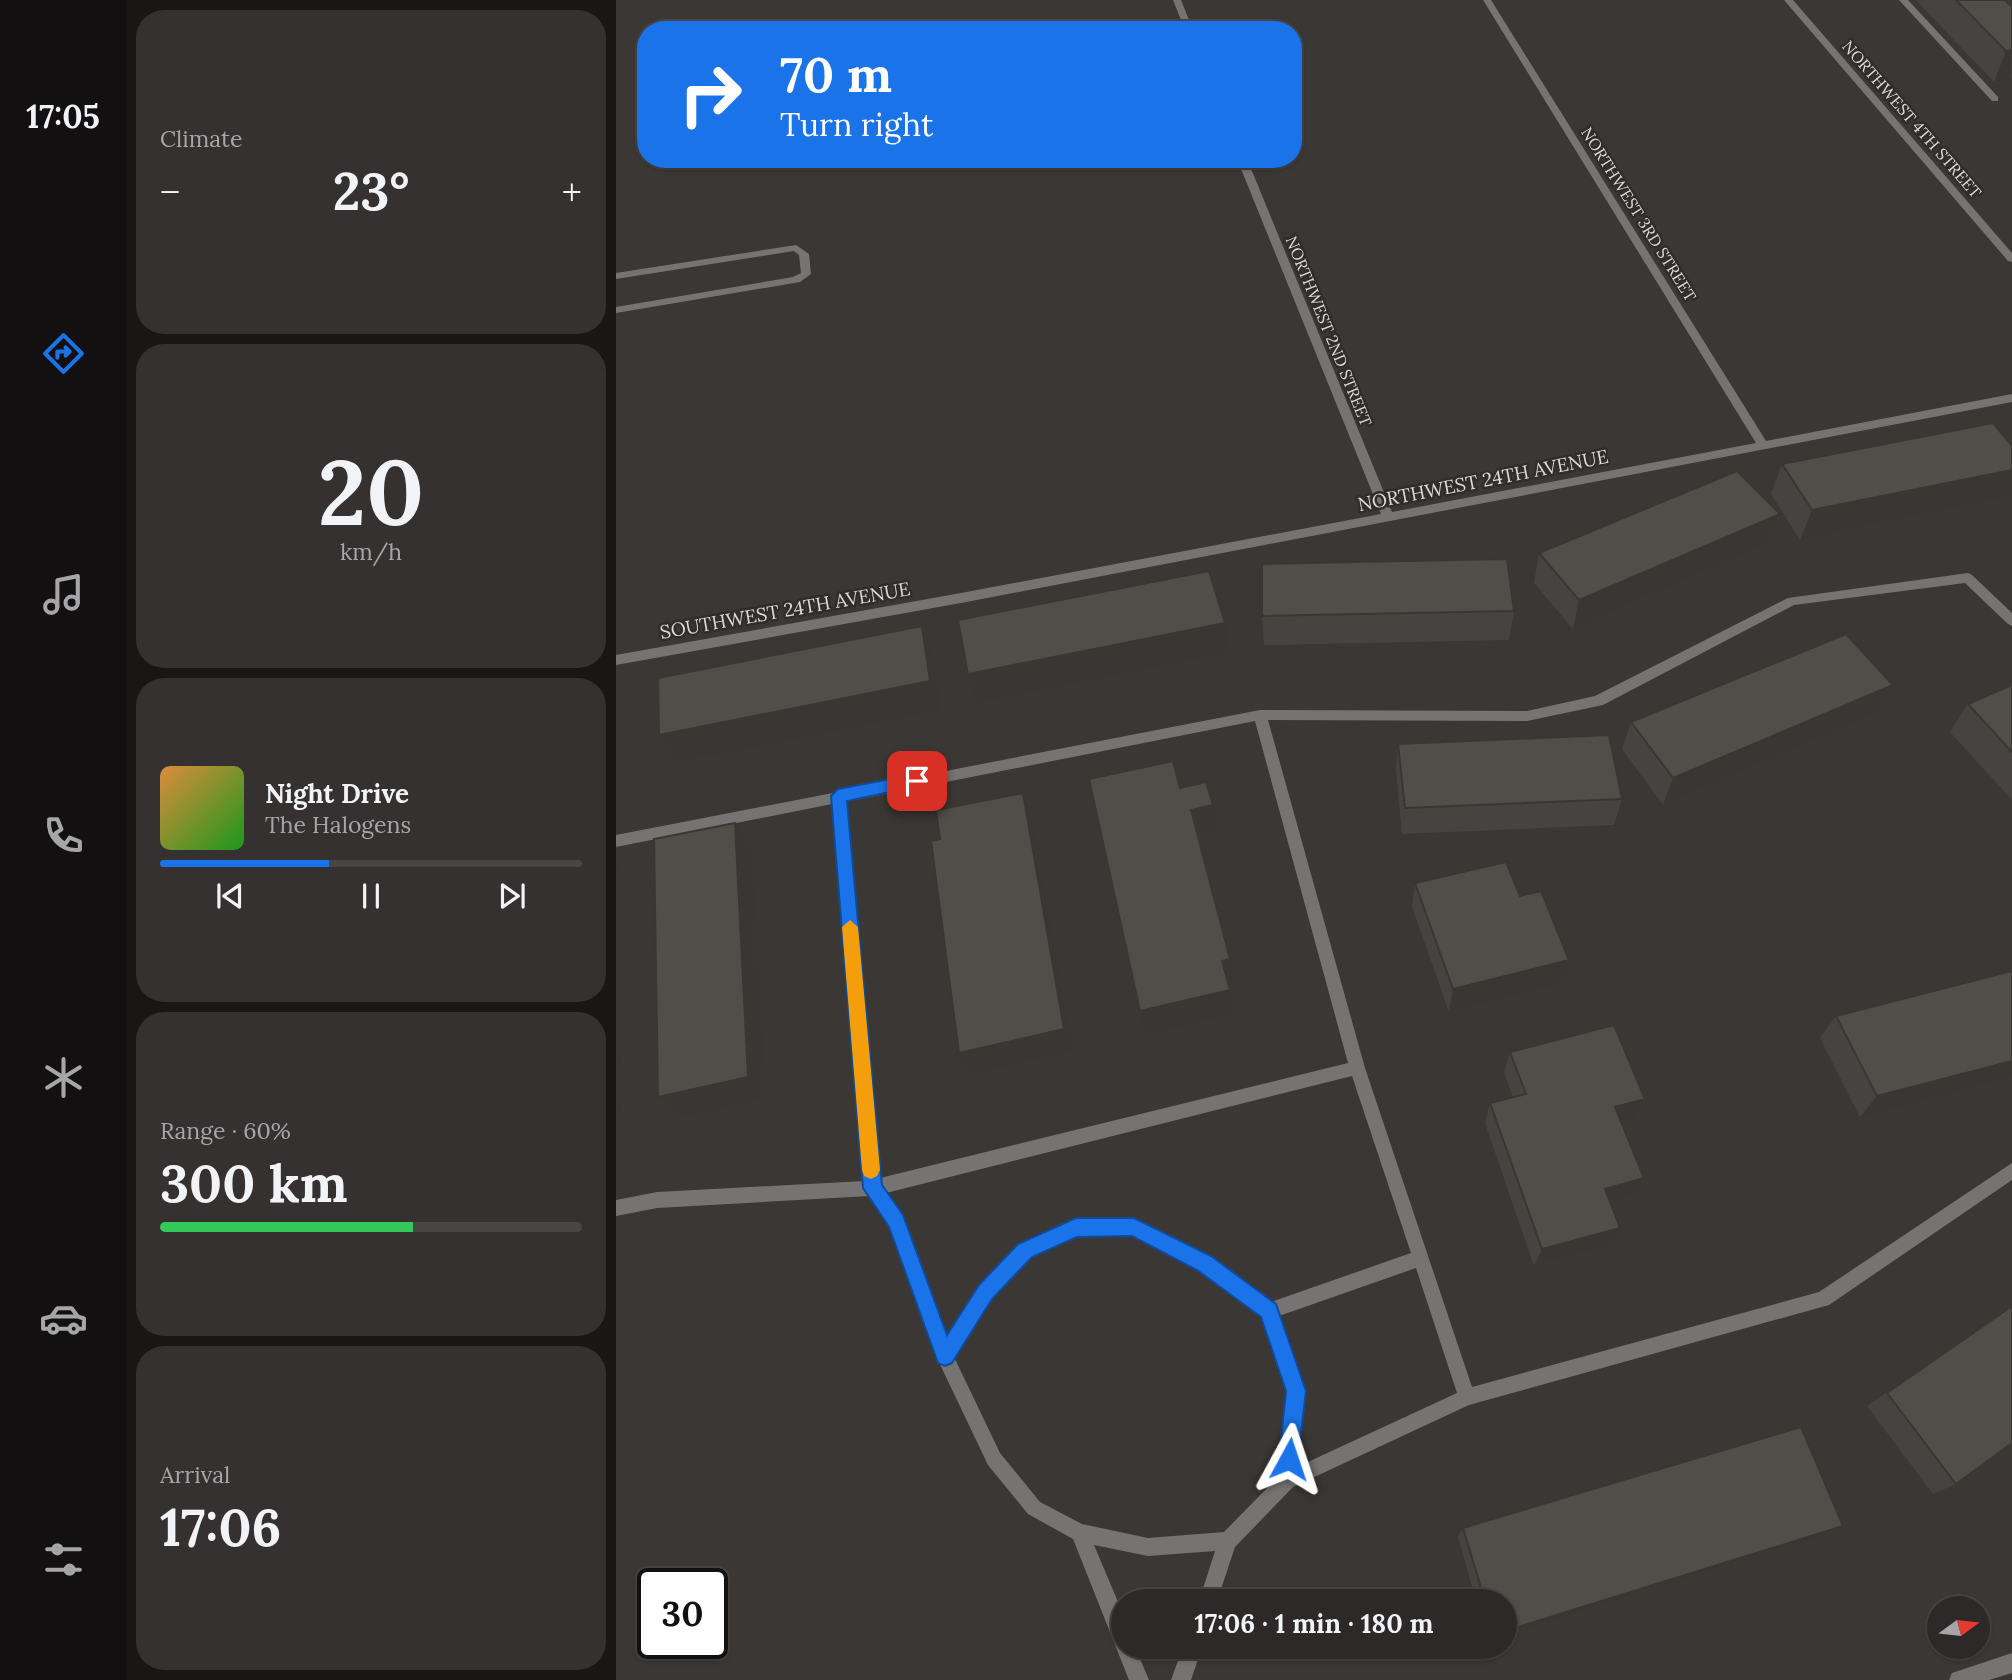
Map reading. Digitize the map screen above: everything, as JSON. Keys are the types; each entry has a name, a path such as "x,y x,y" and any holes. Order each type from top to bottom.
{"street":[{"path":"1177,0 1185,21"},
{"name":"NORTHWEST 3RD STREET","path":"1487,0 1763,446"},
{"name":"NORTHWEST 4TH STREET","path":"1788,0 2012,259"},
{"path":"1903,0 1995,99"},
{"name":"NORTHWEST 2ND STREET","path":"1246,168 1387,515"},
{"path":"616,276 796,248 804,254 806,274 796,280 616,310"},
{"name":"NORTHWEST 24TH AVENUE","path":"961,598 2012,398"},
{"path":"616,841 1260,715 1527,716 1598,701 1792,601 1968,578 2012,621"},
{"name":"SOUTHWEST 24TH AVENUE","path":"616,660 961,598"},
{"path":"1260,715 1357,1068 1467,1397"},
{"path":"838,796 873,1188 896,1222 945,1356 995,1459 1034,1508 1080,1533 1148,1547 1228,1541"},
{"path":"616,1208 657,1200 873,1188 1357,1068"},
{"path":"1212,1589 1228,1541 1287,1481 1467,1397 1823,1299 2012,1171"},
{"path":"945,1356 985,1292 1025,1250 1076,1227 1134,1227 1204,1263 1269,1311 1296,1391 1287,1481"},
{"path":"1269,1311 1421,1258"},
{"path":"1080,1533 1111,1608"},
{"path":"1131,1659 1139,1680"},
{"path":"1181,1680 1188,1659"},
{"path":"1959,1680 2012,1663"}],"building":[{"path":"1956,0 2005,0 2012,7 2012,50 2006,51"},
{"path":"1993,423 2012,446 2012,470 1812,510 1782,464"},
{"path":"1737,471 1780,514 1579,600 1539,553"},
{"path":"1507,559 1514,611 1262,616 1262,564"},
{"path":"1209,571 1225,623 968,674 958,620"},
{"path":"922,626 930,681 659,735 658,678"},
{"path":"1846,634 1893,685 1673,778 1631,722"},
{"path":"2012,685 2012,752 1968,704"},
{"path":"1609,735 1622,799 1405,808 1398,744"},
{"path":"1173,761 1180,788 1206,782 1213,805 1191,810 1230,959 1222,961 1230,990 1140,1011 1089,779"},
{"path":"1023,793 1064,1029 959,1053 931,841 940,839 936,810"},
{"path":"735,823 748,1077 658,1097 654,839"},
{"path":"1506,862 1520,896 1541,891 1569,960 1453,989 1415,883"},
{"path":"2012,971 2012,1061 1877,1096 1836,1016"},
{"path":"1614,1025 1645,1099 1615,1107 1644,1178 1605,1189 1620,1228 1542,1249 1490,1103 1526,1094 1510,1052"},
{"path":"2012,1306 2012,1443 1956,1484 1887,1393"},
{"path":"1801,1427 1843,1526 1517,1627 1517,1589 1481,1589 1463,1528"}],"slow traffic":[{"path":"850,927 871,1170"}],"route":[{"path":"917,781 838,796 873,1188 896,1222 945,1356 985,1292 1025,1250 1076,1227 1134,1227 1204,1263 1269,1311 1296,1391 1289,1459"}]}
